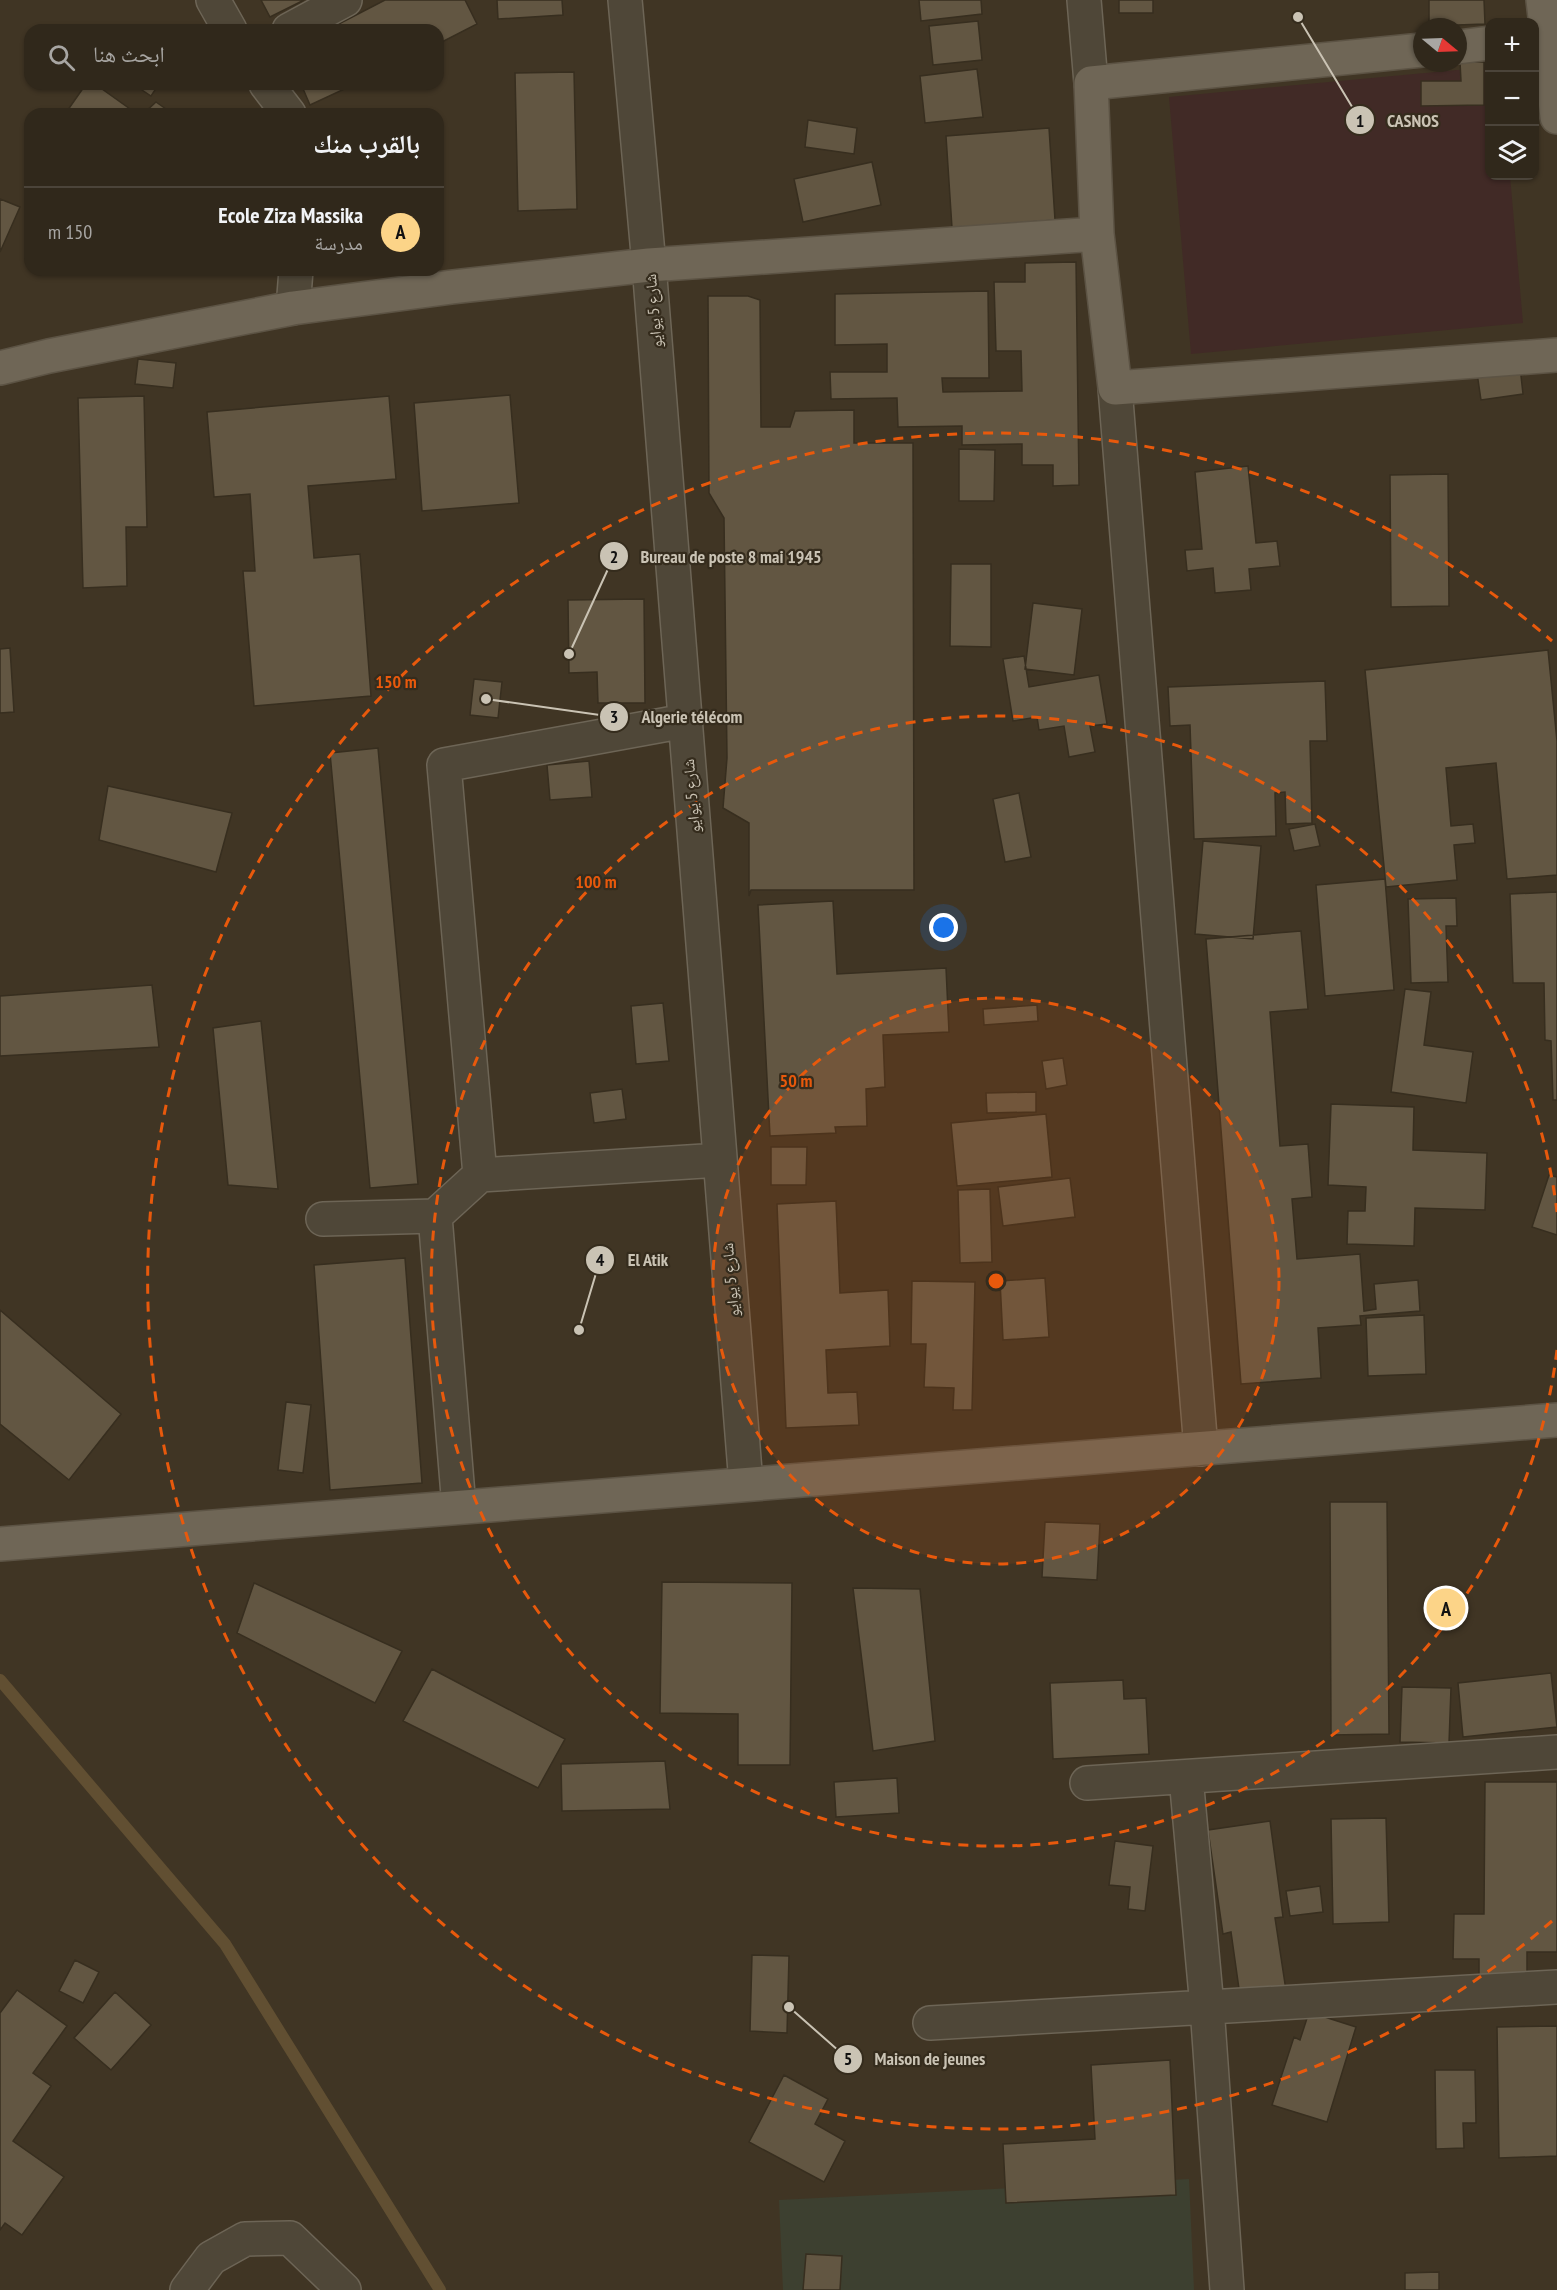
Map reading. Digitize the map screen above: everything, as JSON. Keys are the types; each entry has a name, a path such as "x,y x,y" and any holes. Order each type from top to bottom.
{"main road":[{"path":"1544,0 1540,38 1557,117"},
{"path":"1467,46 1485,44"},
{"path":"1413,51 1091,83 1097,234 1115,388 1557,355"},
{"path":"0,368 445,278 1097,234"},
{"path":"0,1544 1557,1420"}],"street":[{"path":"213,0 227,24"},
{"path":"300,24 345,0"},
{"name":"شارع 5 يوايو","path":"625,0 649,265 746,1484"},
{"path":"1084,0 1091,83"},
{"path":"271,90 284,108"},
{"path":"293,308 296,276"},
{"path":"1115,388 1201,1449"},
{"path":"480,1175 444,765 685,721"},
{"path":"323,1219 435,1216 480,1175 720,1160"},
{"path":"435,1216 459,1507"},
{"path":"1087,1783 1557,1752"},
{"path":"1186,1777 1207,2007 1227,2290"},
{"path":"930,2023 1557,1987"},
{"path":"187,2290 211,2258 245,2239 290,2238 344,2290"}],"shaded area":[{"path":"1485,67 1485,180 1510,180 1523,323 1191,354 1169,97 1436,72 1467,72 1467,69"},
{"path":"1189,2179 1194,2290 783,2290 779,2200"}],"building":[{"path":"261,0 304,0 270,17"},
{"path":"385,0 465,0 477,24 444,41 444,24 339,24"},
{"path":"497,0 562,0 563,15 498,19"},
{"path":"919,0 981,0 982,14 921,21"},
{"path":"1119,0 1153,0 1153,13 1119,13"},
{"path":"1429,0 1484,0 1485,24 1467,25 1467,18 1429,18"},
{"path":"978,21 982,60 933,65 929,26"},
{"path":"1467,62 1484,62 1484,105 1421,106 1421,81 1461,81 1461,72 1467,72"},
{"path":"977,69 983,117 925,123 920,76"},
{"path":"574,72 577,209 518,211 515,73"},
{"path":"82,90 103,90 129,108 69,108"},
{"path":"142,90 155,90 151,96"},
{"path":"304,90 342,90 310,105"},
{"path":"156,102 164,108 150,108"},
{"path":"808,120 857,128 854,154 805,147"},
{"path":"1049,128 1055,220 952,228 946,136"},
{"path":"872,162 881,205 803,222 794,179"},
{"path":"0,199 20,207 0,252"},
{"path":"1076,262 1079,485 1053,486 1053,465 1022,465 1022,444 962,445 962,426 898,427 897,398 831,399 830,372 887,372 887,344 835,345 835,294 988,291 989,378 942,378 943,392 1022,391 1021,351 996,351 994,282 1025,282 1025,263"},
{"path":"708,296 748,296 760,300 761,427 790,427 795,411 854,410 854,443 913,443 914,890 751,890 749,896 749,823 723,808 727,758 724,518 709,493"},
{"path":"138,359 176,363 173,388 135,384"},
{"path":"1520,367 1523,394 1481,400 1477,373"},
{"path":"510,395 519,503 422,511 414,403"},
{"path":"144,396 147,527 126,527 127,586 83,588 78,398"},
{"path":"389,396 396,479 308,486 314,558 360,554 371,696 254,706 243,571 255,571 250,494 214,497 207,412"},
{"path":"959,449 995,450 994,501 959,501"},
{"path":"1248,466 1256,543 1277,541 1280,566 1249,569 1251,590 1215,593 1213,568 1187,571 1185,550 1202,549 1195,472"},
{"path":"1448,474 1449,606 1391,607 1390,475"},
{"path":"951,564 991,564 991,647 950,646"},
{"path":"644,599 645,703 598,703 597,672 569,673 568,600"},
{"path":"1033,603 1082,609 1074,675 1025,669"},
{"path":"10,648 14,712 0,713 0,649"},
{"path":"1548,650 1557,741 1557,875 1507,879 1496,763 1446,768 1451,826 1473,824 1475,843 1454,845 1457,880 1386,887 1365,670"},
{"path":"1024,656 1029,687 1099,675 1107,724 1090,726 1095,752 1069,757 1064,726 1039,730 1037,717 1013,721 1003,659"},
{"path":"474,679 502,682 498,718 470,715"},
{"path":"1325,681 1327,741 1310,741 1312,823 1286,824 1285,792 1275,793 1276,836 1194,839 1190,725 1170,726 1168,687"},
{"path":"378,748 418,1184 370,1188 330,753"},
{"path":"589,761 592,797 550,800 547,765"},
{"path":"108,786 232,813 216,872 99,840"},
{"path":"1019,793 1031,857 1005,862 993,799"},
{"path":"1315,824 1320,846 1294,851 1289,829"},
{"path":"1203,841 1261,846 1253,939 1195,934"},
{"path":"1385,879 1394,990 1325,996 1316,885"},
{"path":"1557,892 1557,1100 1553,1100 1551,1041 1545,1040 1544,983 1513,983 1510,894"},
{"path":"1456,898 1457,926 1446,926 1448,982 1411,983 1408,899"},
{"path":"833,901 837,974 946,968 949,1032 883,1035 885,1087 866,1089 867,1126 835,1127 836,1133 770,1136 758,905"},
{"path":"1301,931 1308,1009 1270,1012 1280,1146 1308,1144 1312,1197 1292,1199 1297,1259 1360,1254 1364,1311 1376,1309 1374,1284 1418,1280 1420,1311 1360,1316 1361,1325 1318,1328 1321,1378 1241,1384 1206,939"},
{"path":"152,985 159,1047 0,1056 0,996"},
{"path":"1405,989 1431,992 1424,1045 1473,1052 1466,1103 1391,1092"},
{"path":"663,1003 669,1061 636,1064 631,1006"},
{"path":"1037,1005 1038,1021 984,1025 983,1009"},
{"path":"261,1021 278,1189 228,1185 213,1028"},
{"path":"1063,1058 1067,1085 1046,1089 1042,1061"},
{"path":"622,1089 626,1119 594,1123 590,1093"},
{"path":"1036,1092 1036,1112 987,1113 986,1093"},
{"path":"1331,1104 1414,1107 1413,1150 1487,1153 1485,1210 1415,1208 1414,1246 1347,1244 1348,1211 1365,1211 1366,1187 1328,1185"},
{"path":"1046,1114 1052,1177 957,1186 951,1123"},
{"path":"771,1147 807,1147 806,1185 771,1185"},
{"path":"1549,1175 1557,1177 1557,1235 1532,1227"},
{"path":"1070,1178 1075,1217 1003,1226 998,1187"},
{"path":"990,1189 992,1262 960,1263 958,1190"},
{"path":"836,1201 840,1293 888,1290 890,1346 826,1350 828,1393 857,1392 859,1425 786,1428 777,1204"},
{"path":"405,1258 422,1483 330,1490 314,1265"},
{"path":"1045,1278 1049,1337 1003,1340 1000,1281"},
{"path":"912,1281 975,1282 972,1410 953,1410 954,1388 924,1387 926,1344 911,1344"},
{"path":"0,1310 121,1414 69,1480 0,1424"},
{"path":"1424,1315 1426,1374 1368,1376 1366,1318"},
{"path":"286,1402 311,1405 303,1473 278,1470"},
{"path":"1330,1502 1387,1502 1389,1734 1331,1735"},
{"path":"1045,1522 1100,1524 1097,1580 1042,1577"},
{"path":"662,1582 792,1583 790,1765 738,1765 738,1714 660,1713"},
{"path":"254,1583 402,1651 375,1703 237,1633"},
{"path":"853,1588 920,1589 935,1741 873,1751"},
{"path":"432,1669 565,1739 538,1788 403,1721"},
{"path":"1551,1673 1557,1727 1463,1737 1458,1683"},
{"path":"1123,1680 1124,1699 1146,1698 1149,1754 1053,1759 1050,1683"},
{"path":"1402,1687 1451,1688 1449,1743 1400,1742"},
{"path":"665,1761 670,1809 562,1811 561,1764"},
{"path":"897,1778 899,1813 836,1817 834,1782"},
{"path":"1485,1782 1557,1782 1557,1952 1527,1952 1527,1977 1479,1977 1479,1959 1453,1959 1454,1914 1484,1914"},
{"path":"1386,1818 1389,1922 1333,1924 1331,1819"},
{"path":"1270,1821 1283,1917 1275,1918 1287,1997 1241,2003 1231,1932 1223,1934 1208,1830"},
{"path":"1115,1841 1153,1846 1145,1911 1128,1909 1130,1887 1109,1885"},
{"path":"1320,1886 1323,1912 1290,1916 1286,1891"},
{"path":"752,1955 789,1956 787,2033 750,2031"},
{"path":"75,1960 99,1972 83,2003 59,1991"},
{"path":"17,1990 67,2026 33,2073 51,2086 13,2141 64,2177 22,2235 5,2223 0,2230 0,2013"},
{"path":"115,1992 151,2025 111,2070 74,2038"},
{"path":"1309,2012 1356,2027 1327,2122 1272,2105 1294,2037 1300,2040"},
{"path":"1557,2026 1557,2156 1499,2158 1497,2027"},
{"path":"1170,2060 1176,2195 1006,2203 1003,2144 1095,2139 1091,2065"},
{"path":"1435,2070 1475,2070 1476,2123 1463,2123 1464,2148 1436,2149"},
{"path":"784,2075 828,2099 815,2124 845,2141 824,2182 749,2142"},
{"path":"806,2254 842,2256 840,2290 803,2290"},
{"path":"1439,2272 1439,2290 1405,2290 1405,2273"}],"waterway":[{"path":"0,1680 225,1944 440,2290"}],"place":[{"name":"CASNOS","path":"1298,17"},
{"name":"Bureau de poste 8 mai 1945","path":"569,654"},
{"name":"Algerie télécom","path":"486,699"},
{"name":"El Atik","path":"579,1330"},
{"name":"Ecole Ziza Massika","path":"1446,1608"},
{"name":"Maison de jeunes","path":"789,2007"}]}
